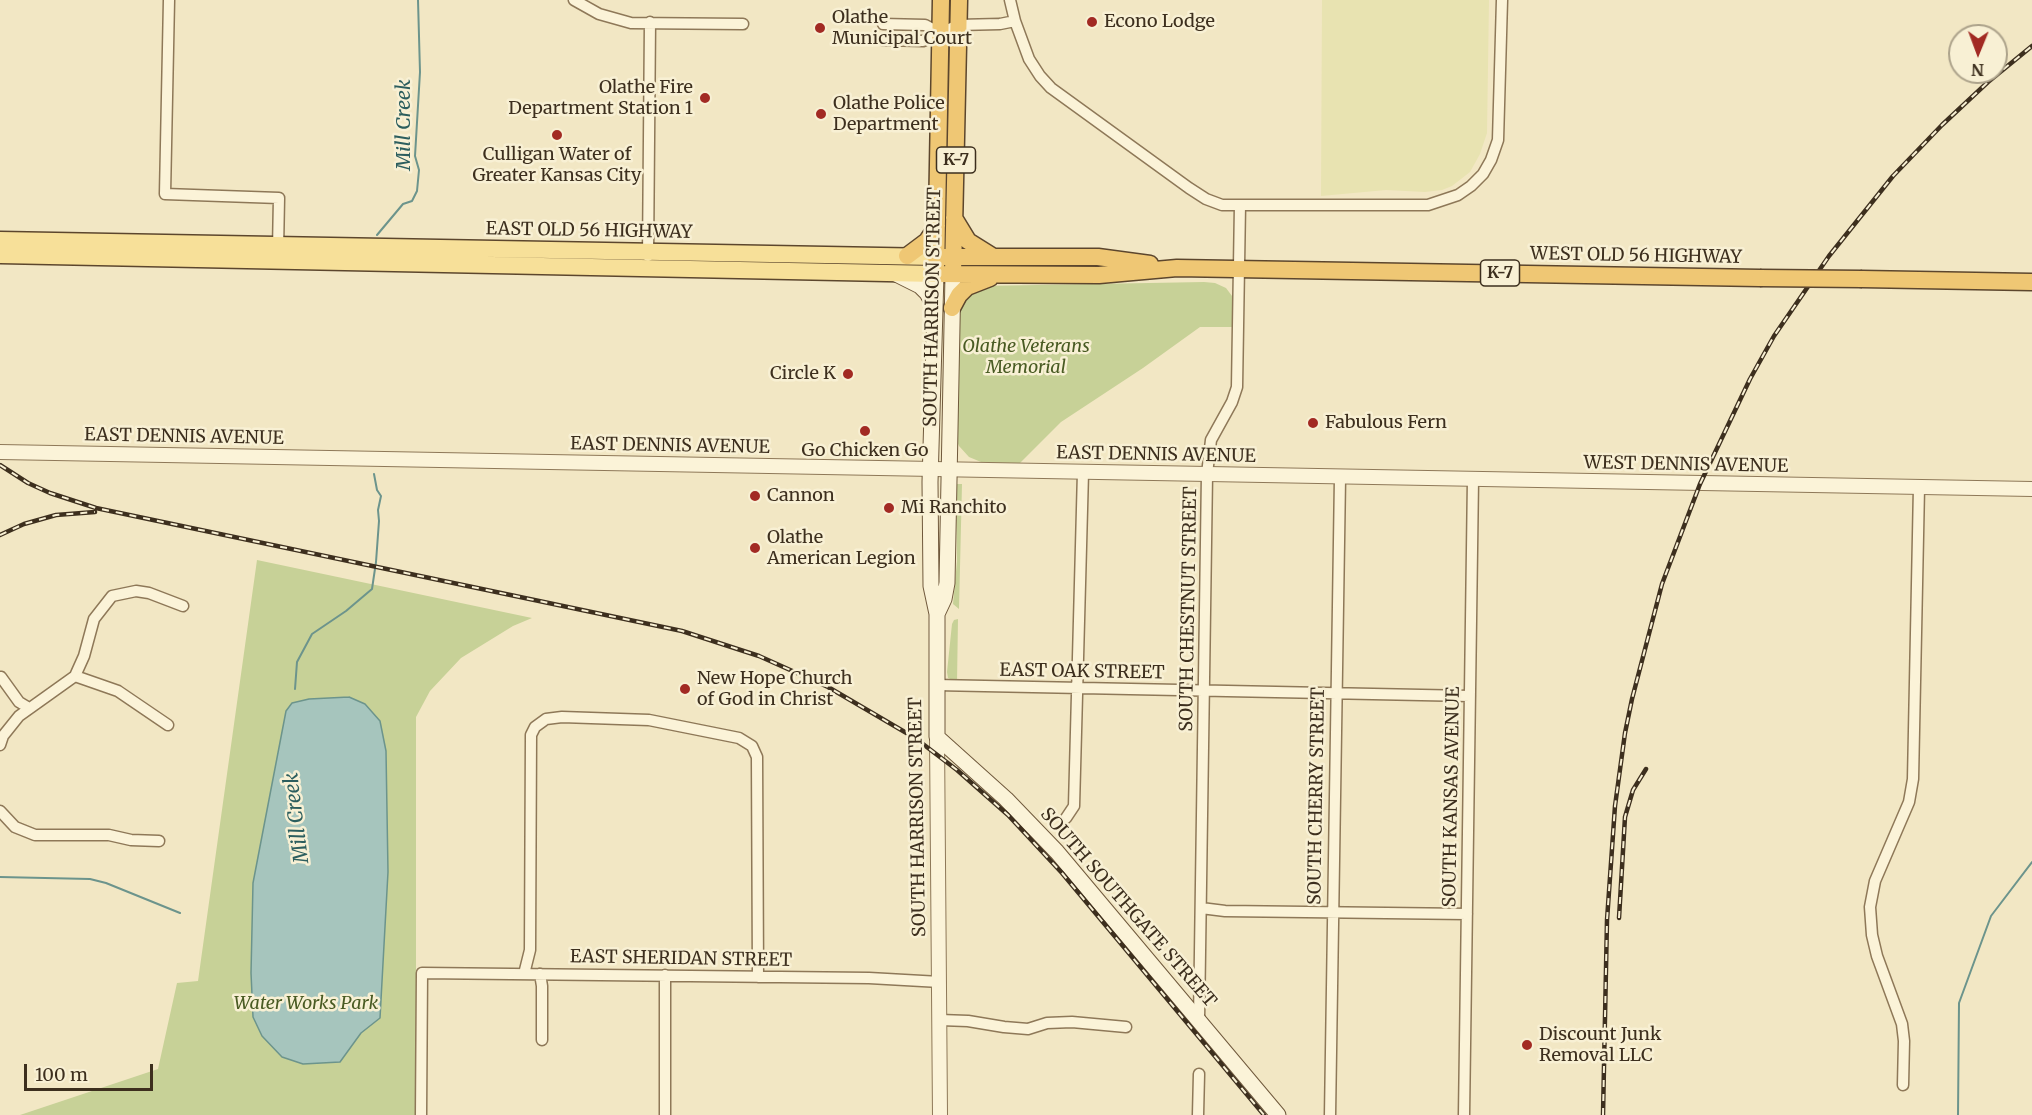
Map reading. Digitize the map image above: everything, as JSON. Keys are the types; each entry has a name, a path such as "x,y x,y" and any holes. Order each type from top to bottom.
{"highway":[{"name":"SOUTH HARRISON STREET","path":"936,274 941,0"},
{"name":"SOUTH HARRISON STREET","path":"953,274 959,0"},
{"path":"954,218 968,241 993,257"},
{"path":"907,256 927,241 937,226"},
{"name":"EAST OLD 56 HIGHWAY","path":"936,257 1098,257 1177,268"},
{"name":"EAST OLD 56 HIGHWAY","path":"936,274 1099,275 1177,268 1240,269"},
{"name":"WEST OLD 56 HIGHWAY","path":"1240,269 2032,282"},
{"path":"952,308 968,287 1000,275"}],"main road":[{"name":"EAST OLD 56 HIGHWAY","path":"0,240 278,252 648,260 936,274"},
{"name":"EAST OLD 56 HIGHWAY","path":"0,255 278,252"},
{"name":"EAST OLD 56 HIGHWAY","path":"648,260 936,257"},
{"path":"893,273 920,286 935,307"},
{"name":"SOUTH HARRISON STREET","path":"936,274 931,468 932,586 937,614 937,737"},
{"name":"SOUTH HARRISON STREET","path":"937,614 944,599 947,583 953,274"},
{"name":"SOUTH SOUTHGATE STREET","path":"937,737 1012,805 1057,852 1278,1115"}],"street":[{"path":"168,0 165,194 279,198 278,252"},
{"path":"574,0 599,14 631,23 742,24"},
{"path":"1011,0 1015,21 1029,59 1051,88 1206,199 1222,205 1428,205 1458,195 1471,186 1483,174 1498,140 1502,0"},
{"path":"883,40 923,41 958,26 1015,21"},
{"path":"648,260 650,22"},
{"path":"883,24 925,25 940,33"},
{"name":"SOUTH CHESTNUT STREET","path":"1199,1020 1207,474 1211,440 1232,402 1237,387 1240,205"},
{"name":"EAST DENNIS AVENUE","path":"0,452 1340,477"},
{"path":"1066,818 1074,806 1083,472"},
{"name":"WEST DENNIS AVENUE","path":"1340,477 2032,489"},
{"name":"SOUTH CHERRY STREET","path":"1330,1115 1340,477"},
{"name":"SOUTH KANSAS AVENUE","path":"1464,1115 1473,479"},
{"path":"1903,1085 1902,1024 1877,956 1872,935 1870,907 1875,881 1909,802 1913,779 1918,488"},
{"path":"0,744 9,727 29,708 75,676 84,656 94,619 112,596 127,592 149,592 183,606"},
{"path":"75,676 118,691 168,725"},
{"path":"2,677 19,702 29,708"},
{"name":"EAST OAK STREET","path":"936,685 1470,696"},
{"path":"524,974 530,950 531,735 535,727 546,719 562,717 649,720 739,738 752,746 757,757 758,977"},
{"name":"SOUTH HARRISON STREET","path":"937,737 940,1115"},
{"path":"0,811 15,827 35,835 109,835 131,840 159,841"},
{"path":"1201,908 1225,911 1467,914"},
{"name":"EAST SHERIDAN STREET","path":"421,1115 422,973 665,975 940,982"},
{"path":"540,974 542,1040"},
{"path":"665,975 665,1115"},
{"path":"940,1020 968,1021 1004,1028 1028,1029 1047,1023 1071,1022 1126,1027"},
{"path":"1198,1115 1199,1074"}],"shaded area":[{"path":"1322,0 1489,0 1487,133 1480,154 1470,172 1452,186 1425,192 1386,190 1321,196"}],"green space":[{"name":"Olathe Veterans Memorial","path":"1215,283 1226,288 1232,296 1235,308 1234,327 1200,327 1061,422 1018,465 981,462 969,457 959,446 954,435 955,308 982,286"},
{"path":"956,484 962,484 959,609 953,604 957,561"},
{"name":"Water Works Park","path":"257,560 532,618 513,626 461,658 430,691 416,717 416,1115 20,1115 158,1069 177,983 198,981"},
{"path":"958,619 957,682 948,678 947,672 952,624"}],"water":[{"path":"349,697 365,704 380,721 386,751 388,872 380,1018 361,1033 340,1062 303,1064 282,1057 262,1036 253,1017 251,973 253,883 286,711 292,703 309,699"}],"waterway":[{"name":"Mill Creek","path":"377,235 403,204 412,201 417,191 419,170 415,156 420,72 418,0"},
{"name":"Mill Creek","path":"295,689 297,662 312,634 346,611 372,589 381,496 377,490 374,474"},
{"path":"1958,1115 1959,1003 1991,916 2032,862"},
{"path":"0,877 90,879 106,883 180,913"}],"railway":[{"path":"1603,1115 1607,920 1615,806 1625,733 1662,584 1700,484 1750,379 1774,336 1829,256 1893,176 1942,125 1988,82 2032,46"},
{"path":"0,465 28,483 50,493 96,508 682,631 759,656 828,687 915,738 957,770 1008,815 1062,873 1264,1115"},
{"path":"0,535 24,524 56,515 95,512"},
{"path":"1619,918 1625,817 1633,790 1646,769"}],"place":[{"name":"Econo Lodge","path":"1092,22"},
{"name":"Olathe Municipal Court","path":"820,28"},
{"name":"Olathe Fire Department Station 1","path":"705,98"},
{"name":"Olathe Police Department","path":"821,114"},
{"name":"Culligan Water of Greater Kansas City","path":"557,135"},
{"name":"Circle K","path":"848,374"},
{"name":"Fabulous Fern","path":"1313,423"},
{"name":"Go Chicken Go","path":"865,431"},
{"name":"Cannon","path":"755,496"},
{"name":"Mi Ranchito","path":"889,508"},
{"name":"Olathe American Legion","path":"755,548"},
{"name":"New Hope Church of God in Christ","path":"685,689"},
{"name":"Discount Junk Removal LLC","path":"1527,1045"}]}
